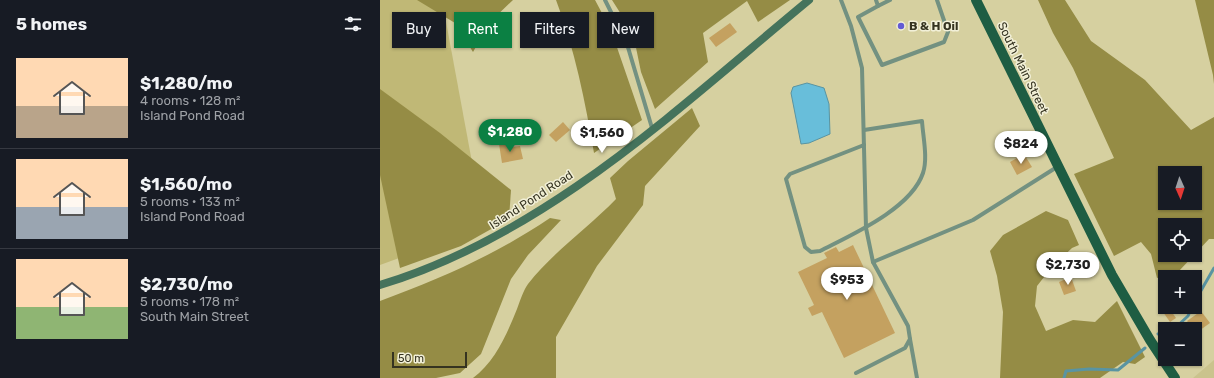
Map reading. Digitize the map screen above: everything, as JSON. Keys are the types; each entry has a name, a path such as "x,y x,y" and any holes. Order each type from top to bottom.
{"main road":[{"name":"South Main Street","path":"976,0 1057,167 1112,275 1150,340 1175,378"}],"street":[{"name":"Island Pond Road","path":"380,285 437,266 501,235 549,205 652,128 809,0"}],"lane":[{"path":"605,0 627,44 652,128"},
{"path":"841,0 852,26 862,68 866,228 874,262 908,326 917,378"},
{"path":"876,0 878,6"},
{"path":"890,0 858,17 882,65 944,42 948,32 937,0"},
{"path":"864,130 922,122 924,155 923,173 914,190 891,211 866,228 820,251 812,252 805,247 786,179 790,174 864,145"},
{"path":"874,262 972,220 1057,167"},
{"path":"856,373 905,348 910,339"}],"shaded area":[{"path":"380,0 442,0 444,12 392,12 392,48 446,48 446,22 484,227 380,265"},
{"path":"417,0 513,0 500,12 454,12 454,22 446,18 446,12 437,12"},
{"path":"556,0 595,0 601,12 597,12 597,48 617,48 642,120 594,153 579,76 572,48 589,48 589,12 560,12"},
{"path":"612,0 790,0 758,22 747,1 703,33 708,62 655,109 641,72 636,48 654,48 654,12 620,12"},
{"path":"1038,0 1065,0 1091,41 1145,80 1191,130 1214,117 1214,239 1209,239 1202,246 1202,218 1158,218 1158,262 1187,262 1180,270 1158,270 1157,278 1151,254 1141,242 1114,256 1074,174 1114,158 1073,68 1053,33"},
{"path":"1195,0 1214,0 1214,84 1213,75"},
{"path":"380,89 440,133 511,190 509,219 461,246 400,268 380,175"},
{"path":"692,108 700,126 645,186 643,205 597,266 556,337 556,378 473,378 488,364 500,347 528,284 548,261 616,199 610,178 628,161"},
{"path":"1046,211 1068,220 1079,245 1072,248 1052,267 1037,286 1035,306 1046,331 1073,320 1095,322 1117,301 1145,357 1135,364 1123,362 1100,378 1000,378 1003,312 997,276 990,251 1003,235"},
{"path":"550,218 561,220 528,255 511,279 481,354 460,373 436,378 380,378 380,301 425,284 468,265 509,243"},
{"path":"1214,360 1214,378 1193,378"}],"water":[{"path":"807,83 824,88 829,104 830,134 809,143 801,144 791,93 793,87"}],"building":[{"path":"730,23 737,32 716,47 709,38"},
{"path":"563,122 570,130 556,142 549,135"},
{"path":"511,142 512,147 520,146 523,159 502,163 499,144"},
{"path":"1024,154 1032,167 1017,175 1010,162"},
{"path":"853,245 895,333 844,358 822,312 812,316 808,308 814,305 798,272 827,258 824,253 836,247 839,252"},
{"path":"1071,277 1076,291 1064,295 1059,282"},
{"path":"1202,312 1210,323 1202,329 1202,322 1187,321 1197,314 1202,314"},
{"path":"1164,314 1173,314 1176,318 1170,322"}],"waterway":[{"path":"1202,289 1214,268"},
{"path":"1182,322 1189,314"},
{"path":"1064,378 1066,371 1089,369 1118,370 1145,348"}],"place":[{"name":"B & H Oil","path":"901,26"}]}
